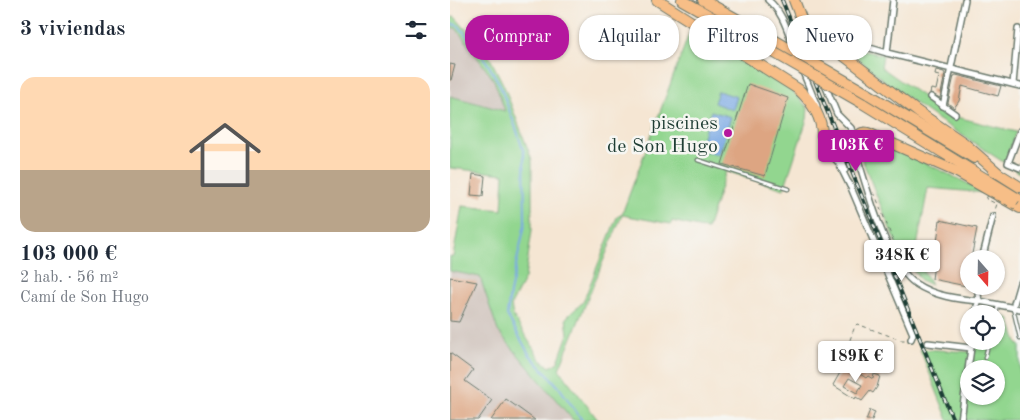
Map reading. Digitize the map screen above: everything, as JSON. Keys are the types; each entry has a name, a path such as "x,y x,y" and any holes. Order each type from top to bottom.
{"highway":[{"path":"657,0 798,89 813,106 821,123 822,135"},
{"path":"682,0 862,104 1020,200"},
{"path":"703,0 868,94 1020,187"},
{"path":"793,0 808,32 835,49 918,112 964,143 997,172"},
{"path":"854,143 859,135 868,133 957,172 1020,208"}],"street":[{"path":"768,0 779,13 819,111 823,122 822,144 838,162 850,186"},
{"path":"793,0 794,9 802,31 835,109 840,118 853,132 863,179"},
{"path":"887,53 893,0"},
{"path":"943,106 965,0"},
{"path":"1013,84 1018,29"},
{"path":"872,49 1020,86"},
{"path":"931,97 955,114"},
{"path":"1020,131 1008,163 1020,168"},
{"path":"854,143 845,154 842,162 912,337"},
{"path":"828,152 834,155 845,154 853,158 890,249 902,269 915,283 930,291 947,296 998,305"},
{"path":"984,250 993,216"},
{"path":"1013,307 1020,283"},
{"path":"977,305 978,295"},
{"path":"1005,306 1020,309"},
{"path":"928,343 960,347"},
{"path":"961,420 972,350"}],"lane":[{"path":"698,160 788,189"},
{"path":"1013,307 1020,338"},
{"path":"985,358 987,350"}],"path":[{"path":"872,187 895,245 905,263"},
{"path":"993,216 997,204 986,199 988,195 1014,210 1020,200"},
{"path":"839,370 857,324 901,340 912,337"}],"shaded area":[{"path":"456,27 465,40 465,60 480,60 494,80 505,111 450,96 450,28"},
{"path":"450,271 480,277 498,331 573,420 450,420"}],"green space":[{"path":"455,17 465,28 465,40 456,28 450,28 450,18"},
{"path":"689,34 689,60 742,60 788,86 808,108 807,119 784,189 726,171 707,229 672,221 671,224 622,215 559,369 598,420 573,420 498,331 480,277 450,271 450,256 453,257 462,206 502,210 504,174 450,168 450,96 505,111 494,80 479,60 491,60 504,86 532,160 532,230 525,278 511,305 513,316 540,359 550,367 558,362 568,334 566,318 583,302 617,217 622,214"},
{"path":"872,53 883,55 881,67 949,115 1016,132 1005,161 1020,171 1020,173 933,116 888,84 860,60 872,60"},
{"path":"864,138 874,140 987,193 928,188 915,257 931,285 921,280 900,253 859,152 859,144"},
{"path":"1005,317 1009,318 1018,345 1020,345 1020,420 948,420 920,349 973,352 973,350 1005,350"}],"water":[{"path":"718,91 737,97 733,110 714,103"},
{"path":"711,111 731,117 719,155 699,149"}],"building":[{"path":"450,64 455,65 451,80 450,80"},
{"path":"936,70 945,74 940,98 930,93 931,89 936,90 939,76 935,75"},
{"path":"954,76 1001,86 998,96 962,86 959,101 954,108 948,103"},
{"path":"748,84 788,98 765,176 722,164"},
{"path":"473,174 485,176 483,196 471,195"},
{"path":"940,220 977,228 973,250 960,250 960,285 932,279"},
{"path":"450,277 477,282 459,322 450,321"},
{"path":"450,353 473,370 465,381 492,400 478,420 450,420"},
{"path":"845,364 866,378 868,376 873,379 874,374 880,376 873,393 870,391 862,401 856,397 855,399 833,385","holes":["849,378 862,385 857,393 844,386"]},
{"path":"506,399 535,420 491,420"},
{"path":"870,410 875,412 872,420 866,420"}],"waterway":[{"path":"450,23 459,26 486,61 499,83 524,153 525,224 507,315 529,354 559,387 582,420"}],"railway":[{"path":"782,0 953,420"}],"place":[{"name":"piscines de Son Hugo","path":"728,133"}]}
